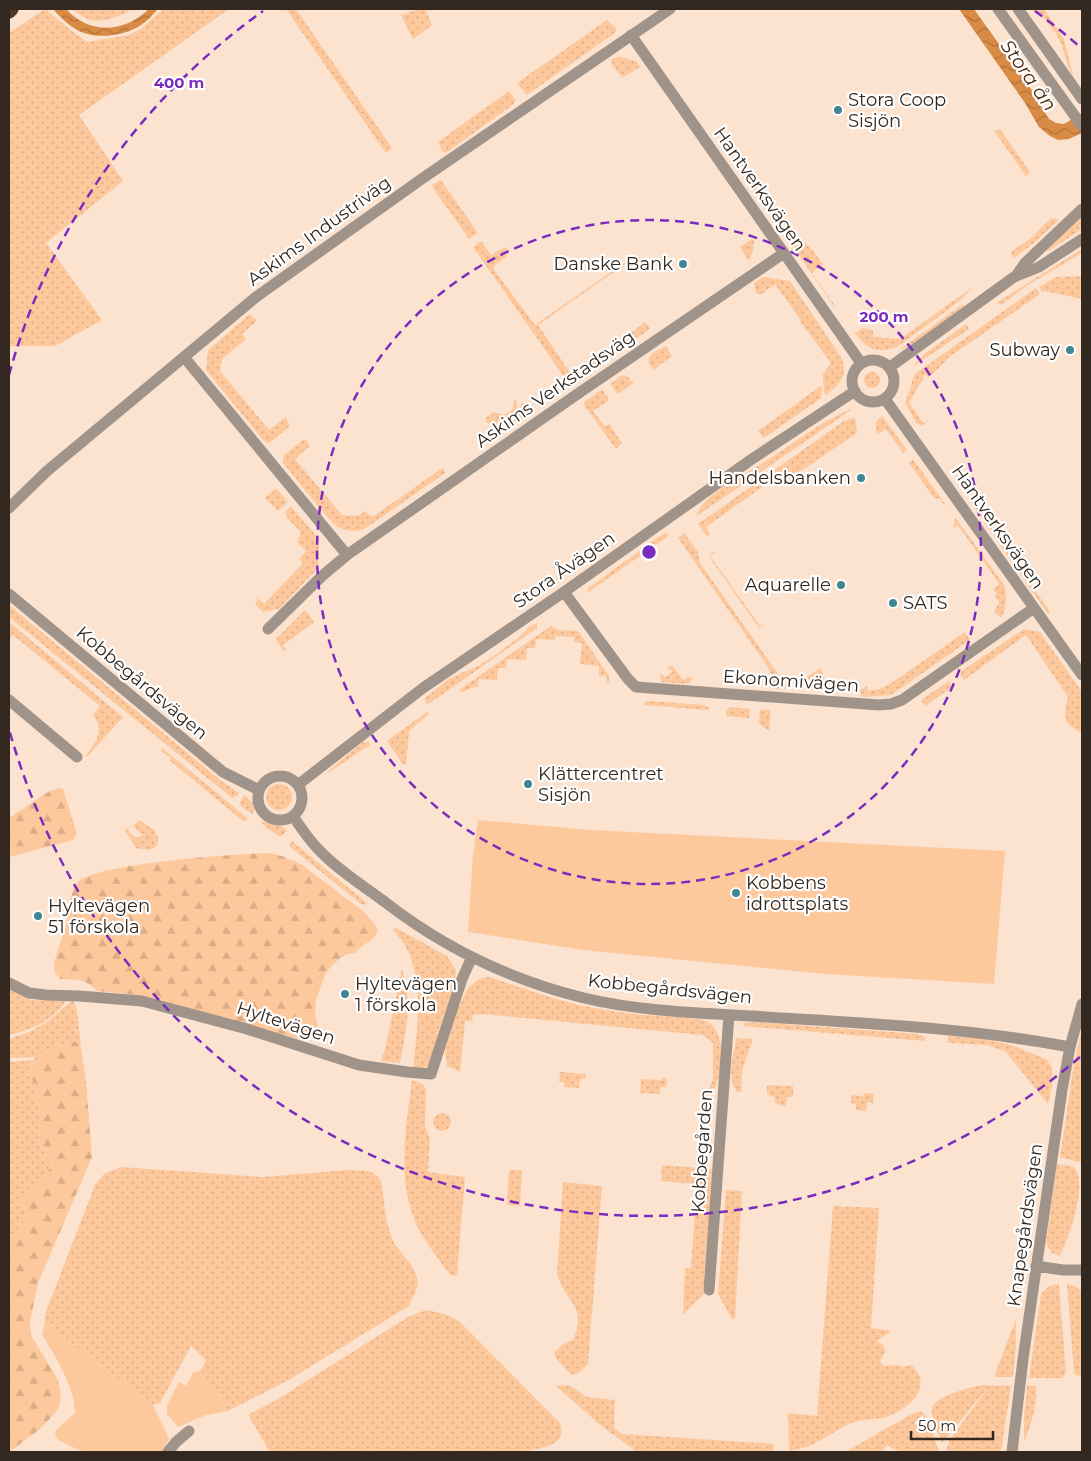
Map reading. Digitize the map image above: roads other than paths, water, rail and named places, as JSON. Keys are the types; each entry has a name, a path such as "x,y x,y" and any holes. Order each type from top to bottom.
{"street":[{"name":"Askims Industriväg","path":"9,508 47,471 256,297 423,178 670,9"},
{"path":"998,9 1082,126"},
{"path":"1018,9 1082,99"},
{"name":"Hantverksvägen","path":"631,35 861,363"},
{"path":"1014,277 1025,263 1082,209"},
{"path":"890,367 1014,277 1039,266 1082,239"},
{"name":"Askims Verkstadsväg","path":"268,629 346,555 784,253"},
{"path":"184,357 346,555"},
{"path":"873,359 886,363 890,367 894,374 894,388 885,399 879,402 865,400 854,391 852,379 856,368 861,363 873,359"},
{"name":"Stora Åvägen","path":"299,784 423,688 564,592 752,459 854,391"},
{"name":"Hantverksvägen","path":"885,399 1082,675"},
{"name":"Ekonomivägen","path":"564,592 628,680 636,686 879,705 891,704 902,700 1034,608"},
{"name":"Kobbegårdsvägen","path":"9,594 223,772 259,790"},
{"path":"9,700 77,757"},
{"path":"280,775 288,776 299,784 303,802 300,810 293,816 282,820 270,818 261,809 258,803 259,790 268,779 280,775"},
{"name":"Kobbegårdsvägen","path":"293,816 310,840 340,870 397,912 437,938 513,976 586,998 630,1006 729,1015 934,1029 1025,1038 1070,1047"},
{"name":"Hyltevägen","path":"9,983 29,993 142,1002 247,1029 358,1065 430,1074 462,979 472,957"},
{"name":"Knapegårdsvägen","path":"1012,1452 1036,1266 1070,1047 1082,1004"},
{"name":"Kobbegården","path":"709,1290 729,1015"},
{"path":"1036,1266 1063,1270 1082,1270"},
{"path":"168,1452 189,1431"}],"water":[{"path":"53,9 66,9 86,23 96,27 107,28 129,23 149,9 158,9 146,22 135,28 121,34 98,36 75,29"},
{"path":"959,9 974,9 1031,89 1049,119 1056,123 1064,124 1082,113 1082,133 1069,139 1058,140 1039,127 1025,103"}],"place":[{"name":"Stora Coop Sisjön","path":"838,110"},
{"name":"Danske Bank","path":"683,264"},
{"name":"Subway","path":"1070,350"},
{"name":"Handelsbanken","path":"861,478"},
{"name":"Aquarelle","path":"841,585"},
{"name":"SATS","path":"893,603"},
{"name":"Klättercentret Sisjön","path":"528,784"},
{"name":"Kobbens idrottsplats","path":"736,893"},
{"name":"Hyltevägen 51 förskola","path":"38,916"},
{"name":"Hyltevägen 1 förskola","path":"345,994"}],"water label":[{"name":"Stora ån","path":"1029,75"}]}
